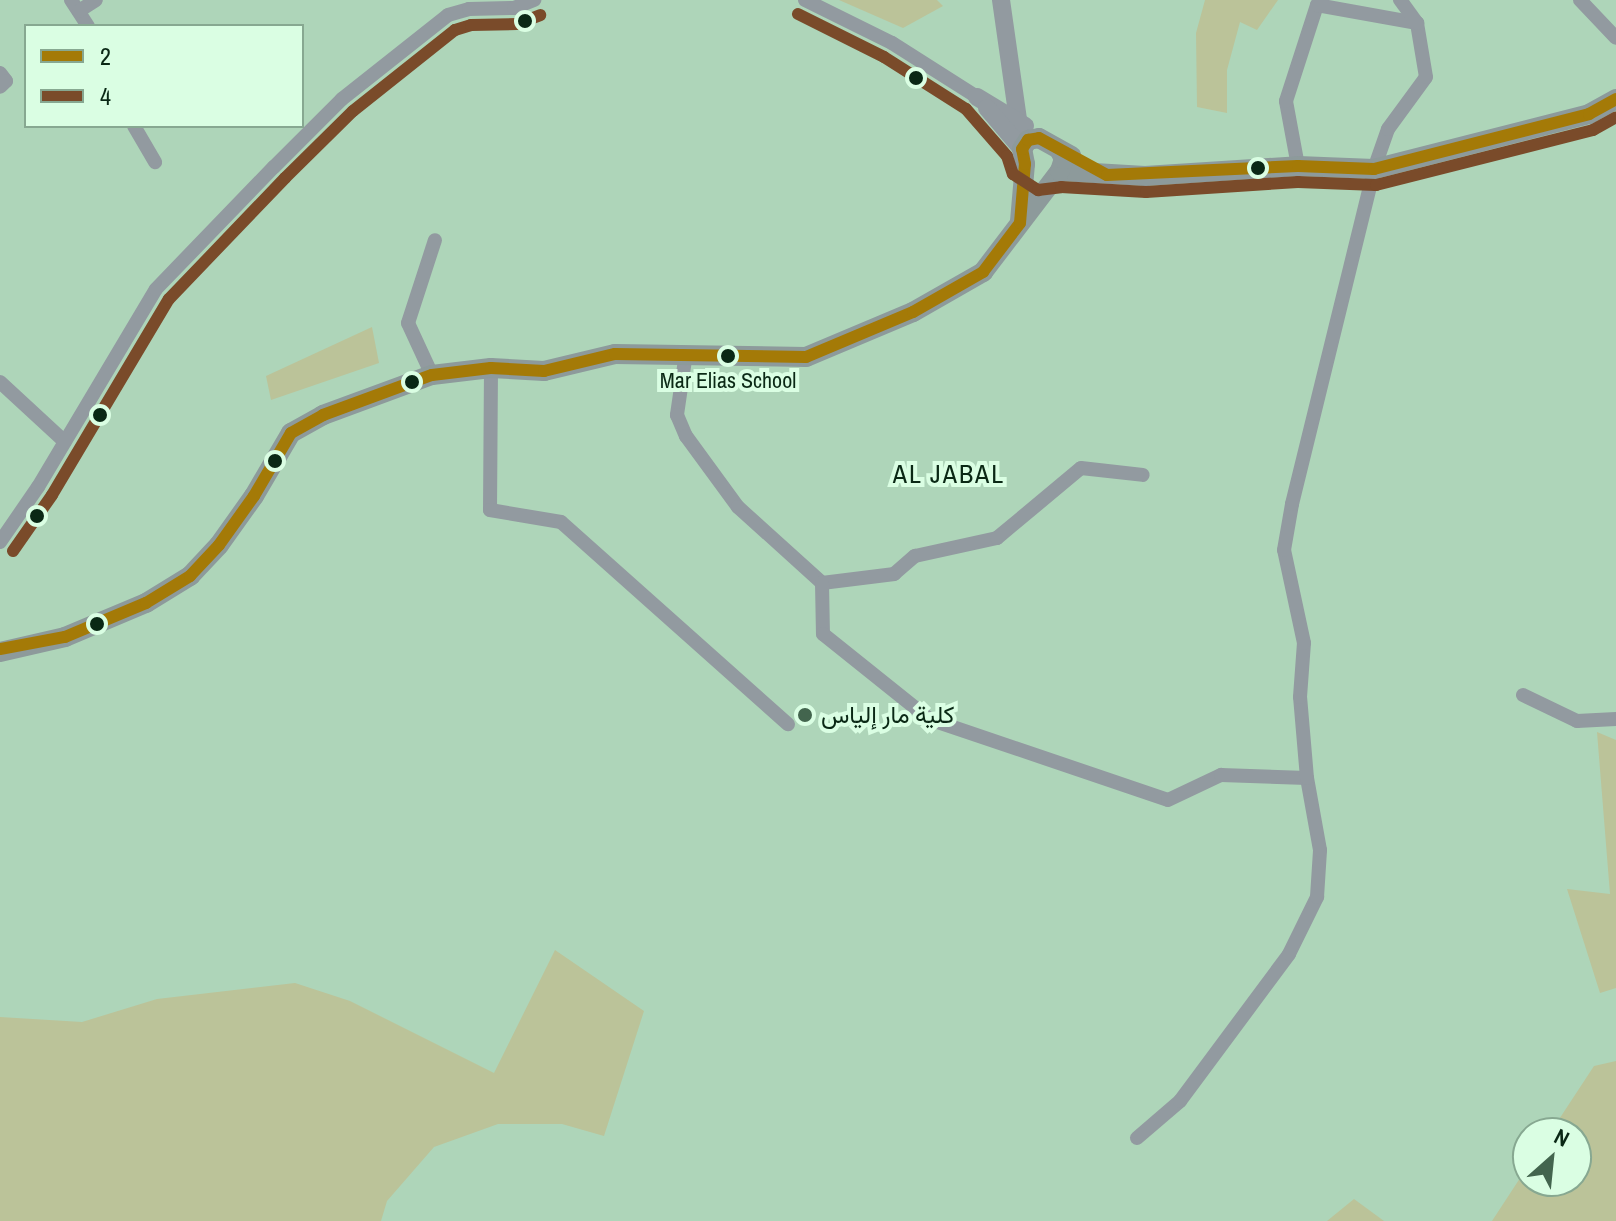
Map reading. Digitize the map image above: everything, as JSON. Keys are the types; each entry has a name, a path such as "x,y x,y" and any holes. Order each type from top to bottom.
{"main road":[{"path":"1029,150 1059,166 1107,175 1159,175 1298,166 1374,169 1589,114 1616,99"},
{"path":"1029,150 1040,174 1059,166"},
{"path":"1020,223 1029,150"},
{"path":"4,650 65,637 146,603 190,576 219,545 295,430 323,415 432,375 491,368 544,371 615,354 686,353 787,359 823,352 913,312 983,272 1059,166"}],"street":[{"path":"87,24 75,5 96,0"},
{"path":"0,542 65,442 156,289 342,99 448,15 469,9 514,8 534,0"},
{"path":"805,0 892,43 1018,120"},
{"path":"1001,0 1018,120 1029,150"},
{"path":"1137,1138 1180,1101 1289,954 1317,897 1320,850 1307,778 1300,697 1304,643 1284,550 1292,504 1374,169 1388,129 1426,77 1417,23 1400,0"},
{"path":"1580,0 1616,38"},
{"path":"1298,166 1286,101 1317,5 1417,23"},
{"path":"0,73 6,81 0,87"},
{"path":"977,97 1029,150"},
{"path":"135,128 155,162"},
{"path":"432,375 408,323 435,240"},
{"path":"686,353 677,415 686,436 738,507 822,583 823,634 929,719 1168,800 1221,775 1307,778"},
{"path":"491,368 490,510 561,522 788,724"},
{"path":"0,382 65,442"},
{"path":"822,583 894,574 915,556 997,538 1081,468 1143,475"},
{"path":"1523,695 1577,721 1616,719"}],"green space":[{"path":"839,0 937,0 943,6 903,28"},
{"path":"1205,0 1278,0 1257,30 1240,22 1227,70 1227,113 1197,107 1196,33"},
{"path":"372,327 379,363 271,400 266,376"},
{"path":"1597,732 1616,740 1616,988 1600,993 1567,889 1610,894"},
{"path":"555,950 644,1011 604,1136 562,1124 498,1124 434,1147 387,1201 381,1221 0,1221 0,1017 82,1022 157,999 295,983 350,1001 494,1073"},
{"path":"1616,1061 1616,1221 1492,1221 1512,1190 1512,1197 1592,1197 1592,1117 1561,1117 1594,1066"},
{"path":"1354,1199 1384,1221 1327,1221"}],"transit line":[{"name":"4","path":"798,14 884,57 966,109 1007,156 1013,174 1038,190 1061,187 1146,192 1298,182 1376,185 1593,130 1616,117"},
{"name":"4","path":"13,551 52,495 169,299 285,178 353,111 455,30 471,25 517,24 540,15"},
{"name":"2","path":"0,649 65,637 146,603 190,576 219,545 254,496 291,433 323,415 432,375 491,368 544,371 615,354 806,357 913,312 983,272 1020,223 1025,164 1022,149 1028,140 1039,138 1107,175 1298,166 1374,169 1589,114 1616,99"}],"place":[{"name":"Mar Elias School","path":"728,356"},
{"name":"كلية مار إلياس","path":"805,715"}],"district":[{"name":"AL JABAL","path":"949,474"}]}
